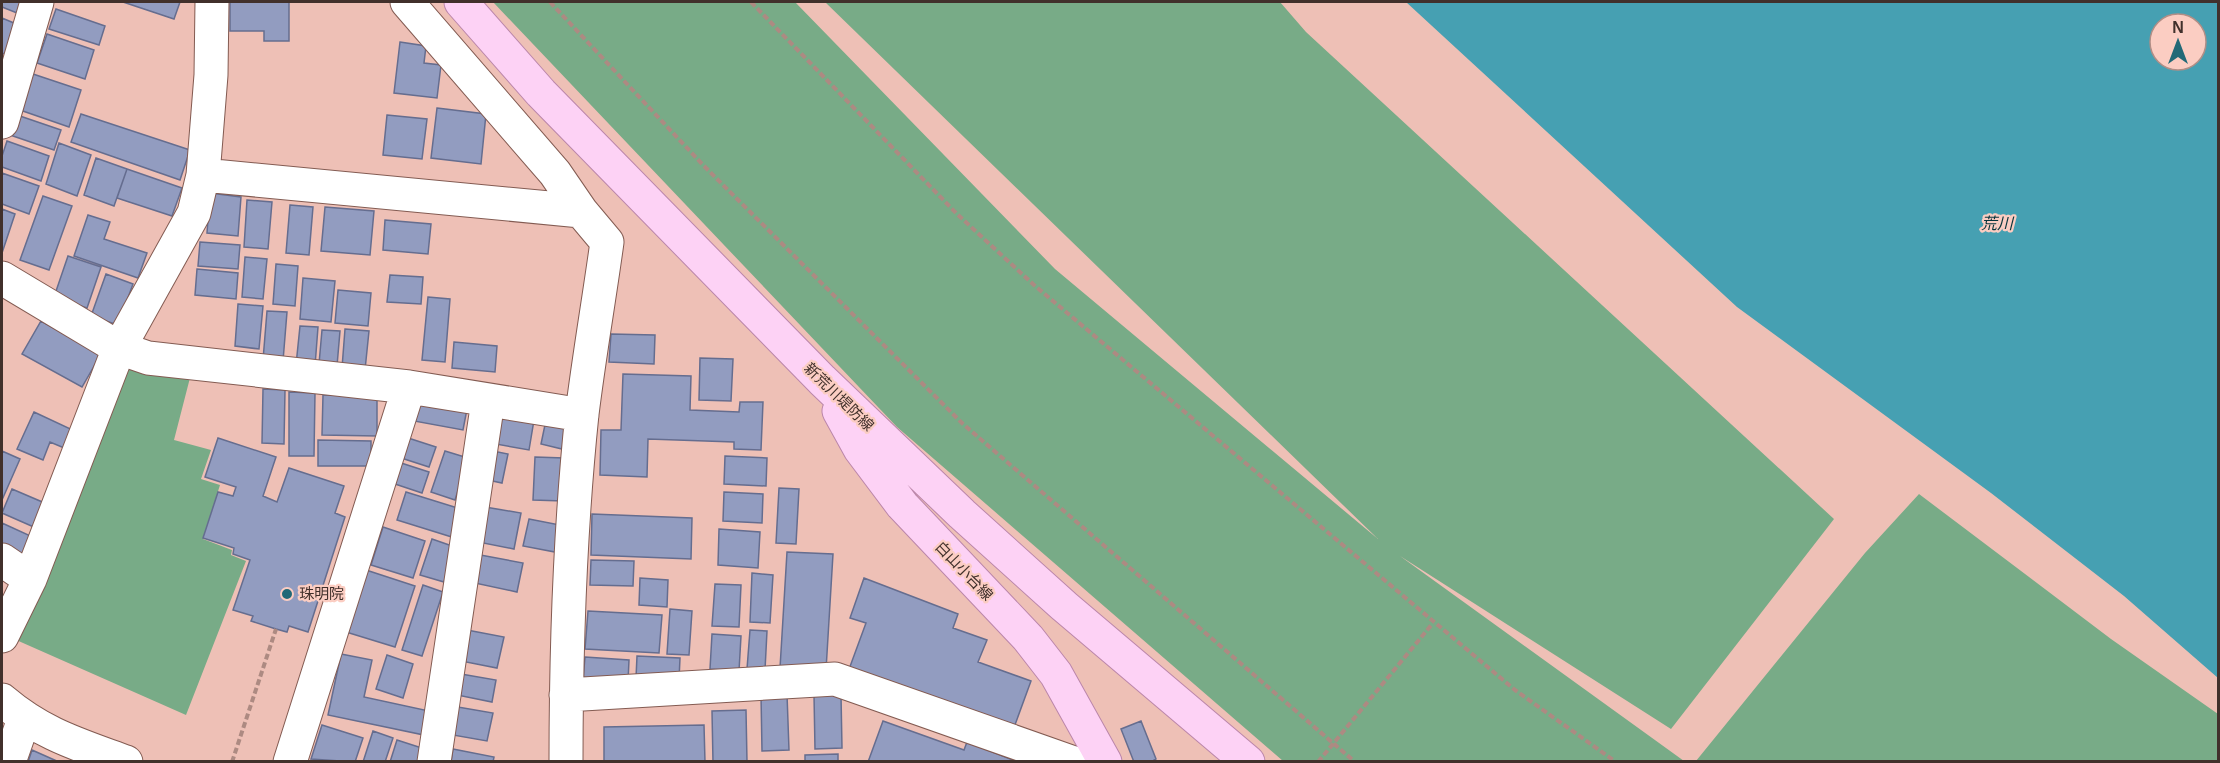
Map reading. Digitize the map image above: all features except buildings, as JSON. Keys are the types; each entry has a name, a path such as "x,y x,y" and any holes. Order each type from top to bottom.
{"main road":[{"name":"新荒川堤防線","path":"461,2 541,93 822,381 962,514 1064,606 1248,762"},
{"name":"白山小台線","path":"822,381 860,448 902,505 1028,638 1056,674 1105,762"}],"street":[{"path":"2,122 37,2"},
{"path":"2,636 30,579 119,348 194,213 203,175 211,75 212,2"},
{"path":"407,2 555,173 581,212 607,242 582,415 566,695 566,762"},
{"path":"203,175 581,212"},
{"path":"2,278 119,348 148,358 409,387 582,415"},
{"path":"290,762 409,387"},
{"path":"434,762 488,401"},
{"path":"2,560 30,579"},
{"path":"566,695 835,679 1071,762"},
{"path":"9,762 13,710 50,735 126,762"}],"path":[{"path":"550,2 703,165 963,424 1355,762"},
{"path":"751,2 887,144 982,238 1034,285 1433,623 1515,690 1616,762"},
{"path":"1318,762 1433,623"},
{"path":"232,762 276,629"}],"green space":[{"path":"493,2 795,2 1055,269 1378,539 825,2 1280,2 1306,32 1834,519 1671,729 1400,556 1684,761 1283,761 897,427"},
{"path":"141,365 192,370 174,440 211,450 201,479 220,485 203,539 232,550 231,555 246,561 186,715 14,639 120,374"},
{"path":"1919,494 2111,639 2218,714 2218,761 1696,761 1865,553"}],"water":[{"name":"荒川","path":"1406,2 2218,2 2218,678 2124,596 1991,493 1737,307"}],"place":[{"name":"珠明院","path":"287,594"}]}
